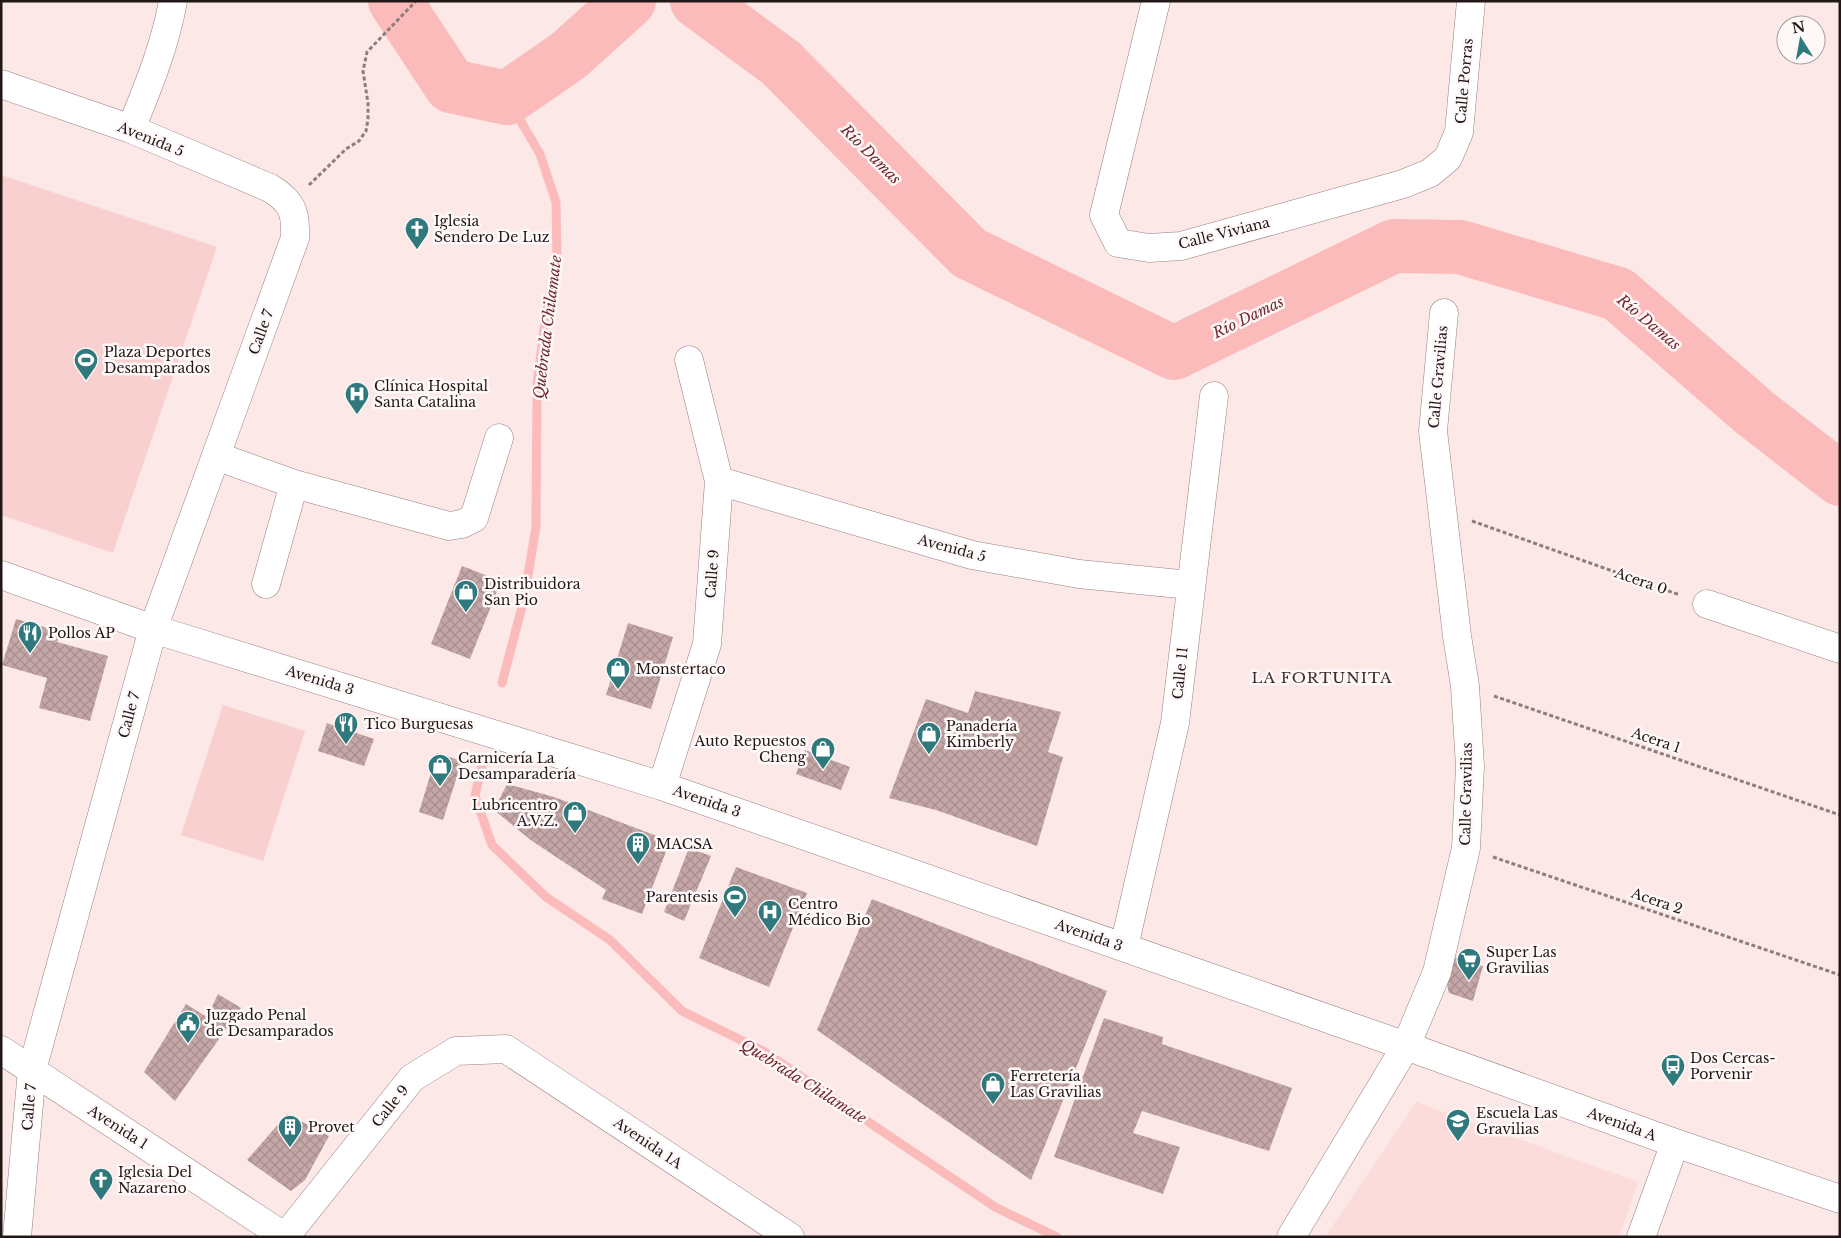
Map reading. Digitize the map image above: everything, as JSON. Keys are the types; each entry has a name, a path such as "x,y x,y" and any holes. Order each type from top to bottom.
{"street":[{"path":"131,129 157,66 169,25 173,1"},
{"name":"Calle Viviana","path":"1156,1 1104,215 1118,242 1149,248 1181,246 1403,184 1430,173 1448,158"},
{"name":"Calle Porras","path":"1448,158 1459,132 1471,1"},
{"name":"Avenida 5","path":"1,84 131,129 270,188 283,196 292,208"},
{"name":"Calle 7","path":"17,1237 32,1070 153,629 295,238 296,222 292,208"},
{"name":"Calle Gravilias","path":"1291,1237 1406,1046 1438,972 1466,848 1470,766 1465,686 1457,636 1433,431 1444,313"},
{"name":"Calle 9","path":"662,786 707,644 719,481 689,360"},
{"name":"Calle 11","path":"1124,947 1174,723 1214,396"},
{"path":"216,456 294,484 449,526 462,524 474,518 499,438"},
{"name":"Avenida 5","path":"719,481 972,555 1079,574 1190,585"},
{"path":"266,584 294,484"},
{"name":"Avenida 3","path":"1,575 153,629 662,786 1406,1046"},
{"path":"1707,604 1840,649"},
{"name":"Avenida A","path":"1406,1046 1675,1143 1840,1199"},
{"name":"Calle 9","path":"285,1237 412,1078 456,1051 506,1049"},
{"name":"Avenida 1A","path":"506,1049 790,1237"},
{"name":"Avenida 1","path":"1,1050 285,1237"},
{"path":"1641,1237 1675,1143"}],"path":[{"path":"292,208 313,179 346,149 359,141 366,131 368,103 363,71 367,52 416,1"},
{"name":"Acera 0","path":"1443,511 1707,604"},
{"name":"Acera 1","path":"1465,686 1840,815"},
{"name":"Acera 2","path":"1466,848 1840,975"}],"shaded area":[{"name":"Plaza Deportes Desamparados","path":"1,175 217,247 113,553 1,515"},
{"path":"223,705 305,731 263,861 181,835"},
{"name":"Escuela Las Gravilias","path":"1416,1102 1638,1182 1619,1237 1325,1237"}],"building":[{"name":"Distribuidora San Pio","path":"462,566 501,581 470,659 431,644"},
{"path":"16,619 61,632 57,642 108,656 90,721 39,708 47,678 2,665"},
{"path":"628,623 673,637 651,709 606,695"},
{"path":"975,691 1061,712 1048,752 1063,757 1037,846 936,810 889,798 926,699 968,713"},
{"name":"Tico Burguesas","path":"327,723 374,739 364,766 318,751"},
{"name":"Auto Repuestos Cheng","path":"805,750 850,767 841,790 796,774"},
{"name":"Carnicería La Desamparadería","path":"437,753 462,761 443,820 419,812"},
{"name":"Lubricentro A.V.Z.","path":"507,784 554,797 670,841 642,914 602,899 606,890 532,841 494,810"},
{"path":"689,848 711,856 684,921 664,912"},
{"path":"736,867 807,893 769,987 699,958"},
{"name":"Ferretería Las Gravilias","path":"872,899 1107,991 1031,1180 817,1030"},
{"name":"Super Las Gravilias","path":"1454,957 1483,966 1473,1001 1449,993 1446,980"},
{"name":"Juzgado Penal de Desamparados","path":"218,994 241,1008 175,1101 144,1072 186,1004 207,1017"},
{"path":"1104,1018 1163,1037 1162,1044 1292,1088 1269,1151 1142,1111 1133,1133 1180,1147 1163,1194 1054,1157"},
{"name":"Provet","path":"287,1114 329,1136 305,1180 291,1191 247,1160"}],"waterway":[{"name":"Quebrada Chilamate","path":"395,1 451,86 507,98 568,56 629,1"},
{"name":"Río Damas","path":"697,1 781,63 969,253 1174,353 1394,246 1460,247 1618,294 1755,413 1840,479"},
{"name":"Quebrada Chilamate","path":"502,683 524,599 536,527 537,384 545,321 557,258 556,202 540,154 507,98"},
{"name":"Quebrada Chilamate","path":"482,765 475,796 492,845 546,897 610,940 682,1011 763,1051 995,1207 1057,1237"}],"place":[{"name":"Iglesia Sendero De Luz","path":"417,250"},
{"name":"Plaza Deportes Desamparados","path":"86,381"},
{"name":"Clínica Hospital Santa Catalina","path":"357,415"},
{"name":"Distribuidora San Pio","path":"466,613"},
{"name":"Pollos AP","path":"30,654"},
{"name":"Monstertaco","path":"618,690"},
{"name":"Tico Burguesas","path":"346,745"},
{"name":"Panadería Kimberly","path":"929,755"},
{"name":"Auto Repuestos Cheng","path":"823,770"},
{"name":"Carnicería La Desamparadería","path":"440,787"},
{"name":"Lubricentro A.V.Z.","path":"575,834"},
{"name":"MACSA","path":"638,865"},
{"name":"Parentesis","path":"735,918"},
{"name":"Centro Médico Bio","path":"770,933"},
{"name":"Super Las Gravilias","path":"1469,981"},
{"name":"Juzgado Penal de Desamparados","path":"188,1044"},
{"name":"Dos Cercas- Porvenir","path":"1673,1087"},
{"name":"Ferretería Las Gravilias","path":"993,1105"},
{"name":"Escuela Las Gravilias","path":"1458,1142"},
{"name":"Provet","path":"290,1148"},
{"name":"Iglesia Del Nazareno","path":"101,1201"}],"district":[{"name":"LA FORTUNITA","path":"1322,677"}]}
